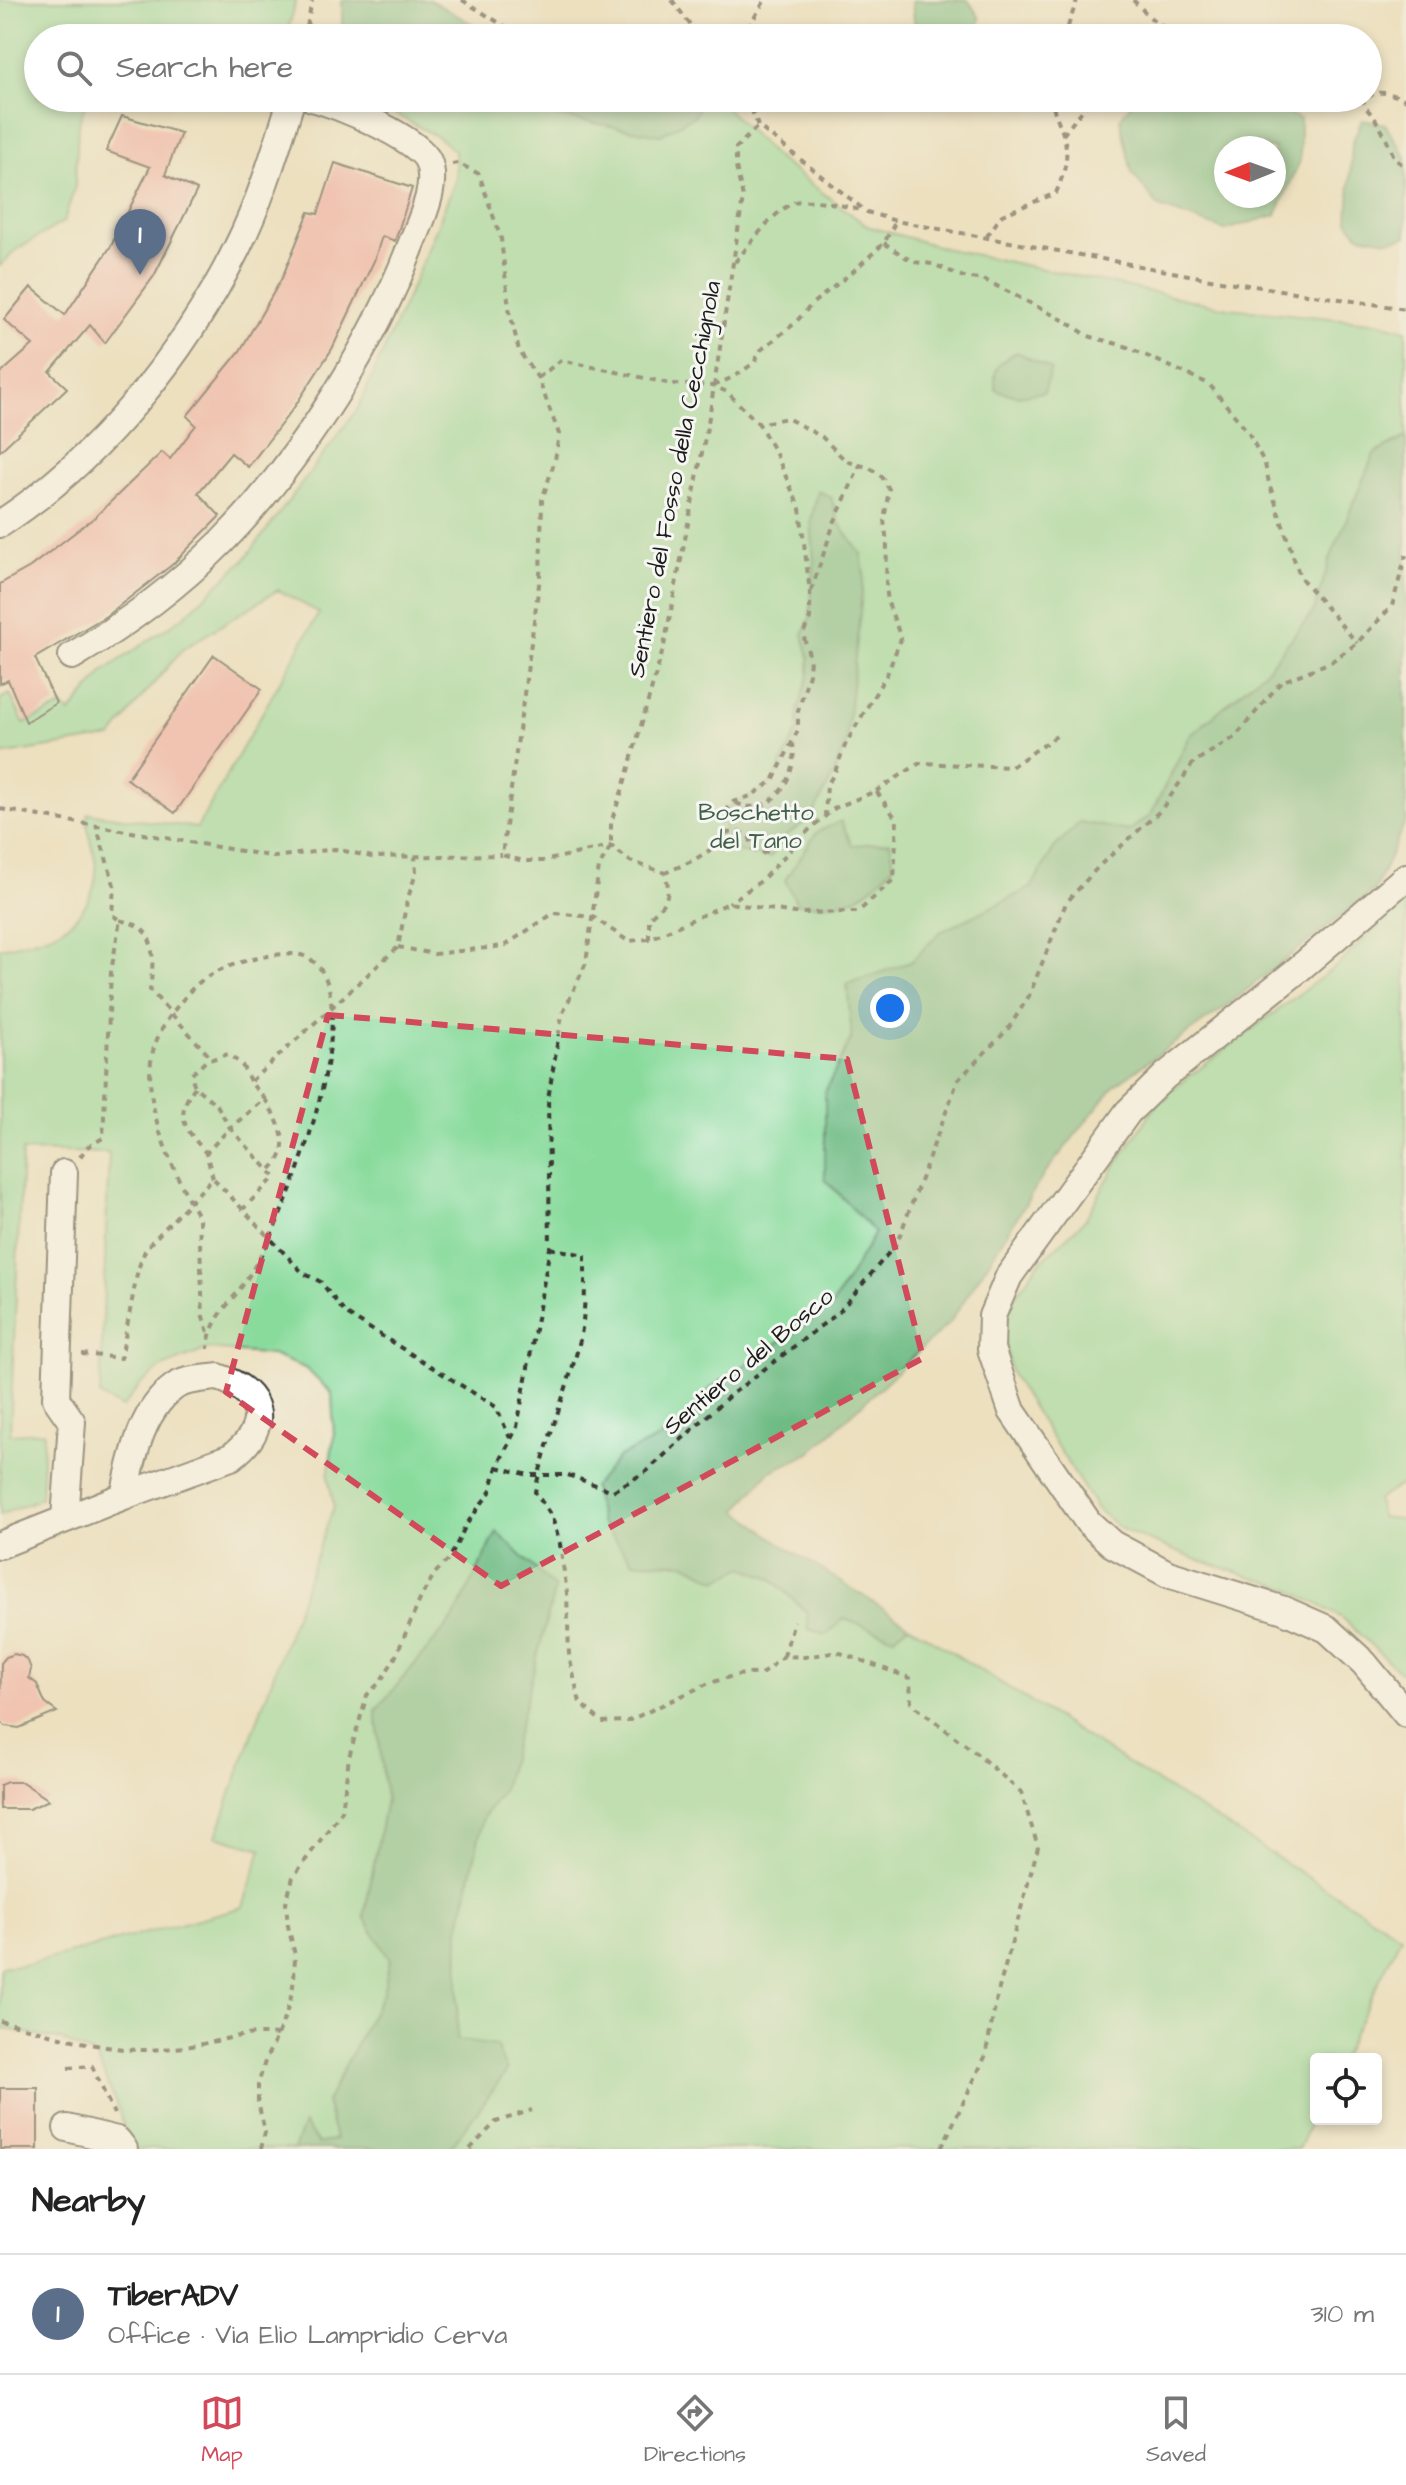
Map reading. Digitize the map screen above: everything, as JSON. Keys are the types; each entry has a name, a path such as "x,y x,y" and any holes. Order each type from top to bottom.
{"street":[{"path":"0,524 43,493 103,436 139,397 177,346 213,291 246,231 288,112"},
{"path":"72,656 130,621 172,589 239,526 287,467 385,311 418,227 431,184 430,169 423,153 413,144 352,112"},
{"path":"1405,1708 1364,1663 1327,1629 1284,1610 1168,1574 1112,1544 1088,1522 1012,1411 991,1349 992,1316 1009,1276 1128,1112 1165,1076 1295,972 1406,877"},
{"path":"64,1173 56,1399 72,1422 65,1519"},
{"path":"0,1545 231,1457 255,1433 258,1418 248,1392 218,1377 176,1385 145,1422 124,1496"},
{"path":"67,2128 120,2145"}],"path":[{"path":"308,24 312,0"},
{"path":"462,0 501,24"},
{"path":"672,0 690,24"},
{"path":"750,24 765,0"},
{"path":"1069,24 1077,0"},
{"path":"1133,0 1159,24"},
{"path":"1382,93 1387,92 1406,100"},
{"path":"752,112 758,126 867,212"},
{"path":"987,236 1002,215 1056,193 1068,164 1063,135 1054,112"},
{"path":"1063,135 1081,112"},
{"path":"1369,112 1395,159 1406,167"},
{"name":"Sentiero del Fosso della Cecchignola","path":"261,2149 265,2132 258,2102 258,2085 290,2002 294,1980 295,1955 286,1903 293,1877 342,1811 349,1757 367,1695 380,1682 395,1658 435,1573 459,1545 466,1525 490,1492 497,1467 517,1427 550,1248 548,1099 562,1015 586,963 599,867 611,846 611,822 664,646 714,386 743,198 736,167 736,148 758,126"},
{"path":"430,169 458,163 479,174 501,239 509,308 519,351 538,378 559,434 555,460 542,500 540,577 502,855"},
{"path":"733,263 776,215 797,201 838,204 896,221 1221,281 1406,309"},
{"path":"714,386 754,363 761,350 884,243 896,221"},
{"path":"884,243 913,262 933,264 966,278 983,279 1088,336 1125,346 1209,384 1248,432 1265,464 1300,577 1357,643"},
{"path":"0,809 275,857 335,849 372,857 502,855 523,861 543,861 611,846 630,861 665,873 718,845 725,833 726,811 733,802 751,796 773,781 798,730 798,711 809,674 810,658 803,634 810,618 810,593 800,509 759,424 727,392 714,386 672,384 561,360 538,378"},
{"path":"759,424 787,418 822,437 846,461 870,468 882,477 889,489 884,520 886,585 888,603 901,638 888,672 846,743 827,785 824,817"},
{"path":"810,593 834,523 861,465"},
{"name":"Sentiero del Bosco","path":"497,1467 516,1474 568,1475 613,1491 647,1471 728,1397 839,1312 897,1243 958,1080 1008,1029 1029,996 1066,903 1098,867 1161,810 1194,762 1235,737 1281,682 1331,662 1357,643 1392,606 1406,555"},
{"path":"398,947 434,954 504,946 554,913 593,917 628,941 649,939 729,903 761,881 800,839 835,808 876,791 920,763 1011,767 1061,733"},
{"path":"733,802 745,808 760,807 774,800 787,784 795,758 793,744"},
{"path":"729,903 795,913 858,912 894,879 897,820 876,791"},
{"path":"97,828 114,885 112,915 140,927 148,938 154,967 150,990 212,1059"},
{"path":"725,833 740,832 750,838 753,850 762,854 785,841 800,839"},
{"path":"250,1082 398,947 416,873 415,857"},
{"path":"649,939 649,918 666,902 669,887 665,873"},
{"path":"85,1152 87,1147 103,1138 111,972 120,920"},
{"path":"208,1333 244,1284 270,1238 305,1153 327,1066 331,992 325,973 303,955 270,955 227,966 196,985 171,1013 153,1051 151,1086 167,1158 199,1218 203,1317 208,1333 208,1349"},
{"path":"243,1209 275,1177 230,1128 217,1105 195,1087 191,1075 206,1061 228,1054 242,1065 250,1082 265,1099 279,1124 285,1146 278,1162 270,1170"},
{"path":"195,1087 184,1102 182,1117 188,1132 206,1153 213,1178 303,1273 321,1282 345,1313 496,1407 510,1438"},
{"path":"206,1153 265,1099"},
{"path":"100,1356 121,1358 138,1269 146,1248 213,1178"},
{"path":"550,1248 585,1255 585,1307 578,1348 535,1492 552,1517 560,1544 567,1593 569,1656 580,1703 602,1722 628,1721 707,1684 736,1675 763,1673 784,1656 794,1621"},
{"path":"784,1656 804,1657 838,1652 910,1678 911,1703 1021,1792 1038,1847 998,1992 985,2057 941,2149"},
{"path":"0,2021 96,2044 144,2050 196,2045 258,2033 278,2035"},
{"path":"68,2068 92,2066 114,2112 120,2145"},
{"path":"470,2149 496,2122 532,2110"}],"highlighted area":[{"path":"328,1015 847,1059 923,1358 501,1586 226,1392"}],"green space":[{"path":"0,0 296,0 290,24 24,24 24,112 83,112 78,125 75,186 64,221 15,251 0,266"},
{"path":"342,0 430,0 472,24 342,24"},
{"path":"968,0 980,18 979,24 915,24 912,2"},
{"path":"391,112 541,112 661,135 697,112 730,112 778,159 867,226 948,249 1228,308 1381,323 1406,330 1406,437 1374,454 1330,559 1314,611 1266,670 1190,736 1150,816 1128,831 1080,822 1054,848 1031,888 941,932 911,962 847,984 852,1037 825,1092 875,1233 832,1306 711,1388 682,1427 619,1457 633,1561 684,1563 717,1580 743,1567 771,1578 807,1613 844,1618 894,1637 909,1625 1401,1936 1344,2053 1310,2053 1310,2124 1298,2149 449,2149 460,2135 457,2040 459,1930 483,1818 503,1789 498,1533 454,1618 376,1710 386,1800 364,1916 390,1960 383,1993 326,2102 336,2139 319,2144 304,2124 294,2149 132,2149 96,2056 61,2040 0,2028 0,1967 30,1964 243,1907 262,1849 216,1836 334,1506 328,1477 334,1436 332,1393 305,1368 272,1355 208,1349 162,1367 140,1385 122,1408 100,1396 109,1153 22,1151 10,1434 44,1432 41,1498 0,1515 0,948 38,939 59,930 69,924 86,904 96,873 88,813 197,828 319,613 278,590 183,649 112,737 0,755 0,699 10,694 24,724 62,706 70,713 104,671 183,617 245,559 359,407 456,179 455,151 438,137"},
{"path":"541,112 697,112 661,135"},
{"path":"1125,112 1283,112 1300,119 1300,161 1286,192 1286,136 1214,136 1214,208 1279,208 1276,215 1225,230 1159,207 1132,173 1120,119"},
{"path":"1362,120 1385,124 1406,157 1406,237 1388,240 1359,235 1348,221 1352,143"},
{"path":"1017,352 1051,369 1044,392 1017,396 996,390 998,366"},
{"path":"1406,437 1406,820 1375,889 1221,1010 1115,1085 1045,1173 951,1321 810,1453 769,1472 737,1510 780,1543 909,1625 894,1637 844,1619 826,1635 808,1629 807,1612 771,1578 744,1567 717,1580 684,1563 633,1562 601,1523 593,1487 619,1457 682,1427 711,1388 832,1306 875,1233 825,1179 825,1092 852,1037 847,984 911,962 940,932 1031,888 1054,848 1080,822 1128,831 1150,816 1190,736 1266,670 1314,611 1330,559 1374,454"},
{"name":"Boschetto del Tano","path":"818,491 831,497 839,523 861,554 864,574 846,743 811,818 786,836 770,858 728,849 724,824 726,811 733,802 751,796 773,781 798,730 798,711 809,674 803,634 810,618 814,563 811,520"},
{"path":"841,821 852,845 890,842 894,865 872,887 852,899 828,904 797,904 785,880 817,832"},
{"path":"1406,898 1406,1481 1377,1500 1381,1517 1406,1520 1406,1671 1400,1672 1342,1618 1290,1589 1192,1558 1121,1529 1097,1509 1011,1374 1004,1334 1010,1304 1038,1264 1085,1220 1115,1166 1162,1097 1339,964"},
{"path":"497,1532 555,1588 503,1789 483,1818 459,1930 457,2040 496,2046 507,2071 449,2149 294,2149 304,2124 319,2144 336,2139 326,2102 383,1993 390,1960 364,1917 386,1800 376,1710 454,1618"}],"building":[{"path":"122,116 181,133 165,175 197,190 154,276 105,343 90,325 50,372 67,388 0,451 0,374 33,345 4,320 31,287 65,315 111,246 150,167 106,151"},
{"path":"335,163 412,188 395,241 382,236 374,261 332,349 295,406 248,467 231,453 198,493 220,516 173,564 106,616 35,658 56,703 26,722 8,680 0,684 0,584 30,567 95,517 162,452 170,459 196,425 187,416 240,351 282,278 309,212 318,214"},
{"path":"214,655 262,689 175,813 127,779"},
{"path":"14,1654 28,1661 31,1669 29,1678 37,1684 45,1703 57,1712 19,1728 0,1722 1,1663"},
{"path":"22,1782 49,1800 29,1809 0,1809 0,1785"},
{"path":"0,2088 38,2088 38,2149 0,2149"}],"place":[{"name":"TiberADV","path":"140,275"}]}
